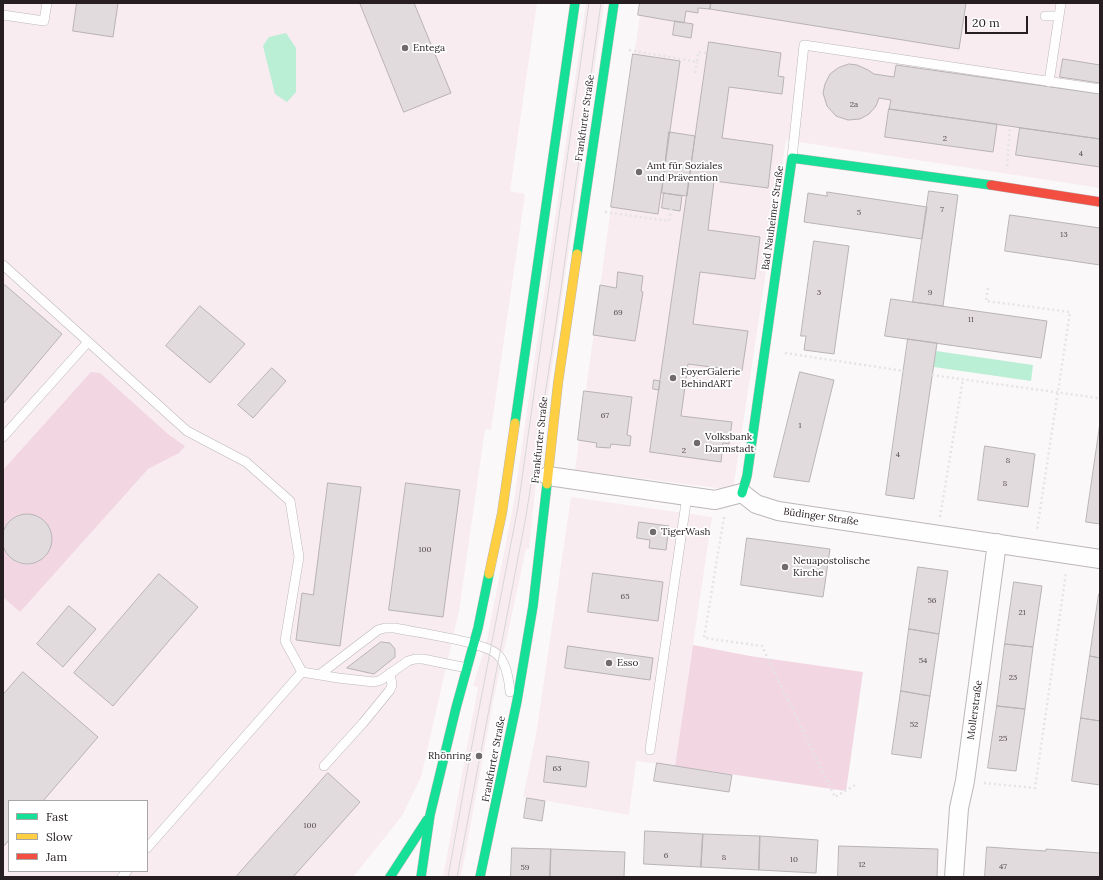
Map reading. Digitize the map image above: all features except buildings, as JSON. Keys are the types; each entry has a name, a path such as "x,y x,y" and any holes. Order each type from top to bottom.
{"main road":[{"path":"421,877 430,815 488,588 502,512 575,3"},
{"name":"Frankfurter Straße","path":"480,877 512,723 533,606 558,383 614,3"},
{"name":"Bad Nauheimer Straße","path":"734,495 747,476 792,158 1005,187 1100,202"},
{"path":"390,877 430,815"},
{"path":"483,865 487,877"}],"street":[{"path":"548,476 715,500 734,495"},
{"name":"Büdinger Straße","path":"734,495 778,511 1100,558"},
{"name":"Mollerstraße","path":"954,877 959,808 965,781 997,543"}],"lane":[{"path":"3,15 44,21 46,3"},
{"path":"1049,82 1061,3"},
{"path":"1045,16 1059,16"},
{"path":"792,158 804,45 1100,89"},
{"path":"3,265 187,431 246,462 290,501 299,557 286,641 302,672"},
{"path":"3,437 88,342"},
{"path":"765,350 777,351"},
{"path":"650,750 686,496"},
{"path":"319,675 378,630 385,628 395,628 474,644 491,650 499,656 505,667 508,674 510,687 512,723"},
{"path":"302,672 374,682 381,680 408,661 415,659 424,659 467,668"},
{"path":"148,847 302,672"},
{"path":"324,766 364,723 390,690 392,681 390,673"}],"path":[{"path":"628,50 697,62"},
{"path":"695,73 698,52 707,53"},
{"path":"1005,187 1010,126"},
{"path":"598,211 669,221 671,209"},
{"path":"988,288 986,301 1070,312 1034,548"},
{"path":"777,351 904,371"},
{"path":"932,375 1098,398"},
{"path":"937,534 964,379"},
{"path":"734,495 704,638 762,646 835,797 857,784"},
{"path":"965,781 1035,788 1069,554"}],"shaded area":[{"path":"3,3 537,3 510,191 525,194 491,430 485,429 459,611 421,777 402,816 353,877 3,877"},
{"path":"586,3 604,3 537,473 529,549 526,549 494,697 461,877 443,877 478,687 473,686 487,640 514,501"},
{"path":"642,3 1100,3 1100,188 786,140 733,490 575,470 611,207"},
{"path":"286,33 296,48 296,92 287,102 275,94 263,46 269,37"},
{"path":"936,351 1033,365 1031,381 934,367"},
{"path":"91,372 100,373 169,435 185,446 179,453 148,469 20,612 3,597 3,548 10,558 19,563 28,565 45,557 50,549 52,539 49,527 43,519 30,514 16,516 9,521 3,530 3,470"},
{"path":"571,497 712,517 675,766 636,761 629,815 523,797 536,735"},
{"path":"693,645 750,656 863,672 846,791 675,766"}],"tram line":[{"path":"448,877 518,507 589,3"},
{"path":"457,877 526,516 556,324 601,3"}],"traffic: fast":[{"path":"515,423 575,3"},
{"path":"577,254 614,3"},
{"path":"742,493 747,476 792,158 991,185"},
{"path":"480,877 517,701 533,606 547,484"},
{"path":"421,877 430,815 456,708 478,628 489,574"},
{"path":"390,877 427,820"}],"traffic: slow":[{"path":"547,484 558,383 577,254"},
{"path":"489,574 502,513 515,423"}],"traffic: jam":[{"path":"991,185 1100,202"}],"place":[{"name":"Entega","path":"405,48"},
{"name":"Amt für Soziales und Prävention","path":"639,172"},
{"name":"FoyerGalerie BehindART","path":"673,378"},
{"name":"Volksbank Darmstadt","path":"697,443"},
{"name":"TigerWash","path":"653,532"},
{"name":"Neuapostolische Kirche","path":"785,567"},
{"name":"Esso","path":"609,663"},
{"name":"Rhönring","path":"479,756"}]}
